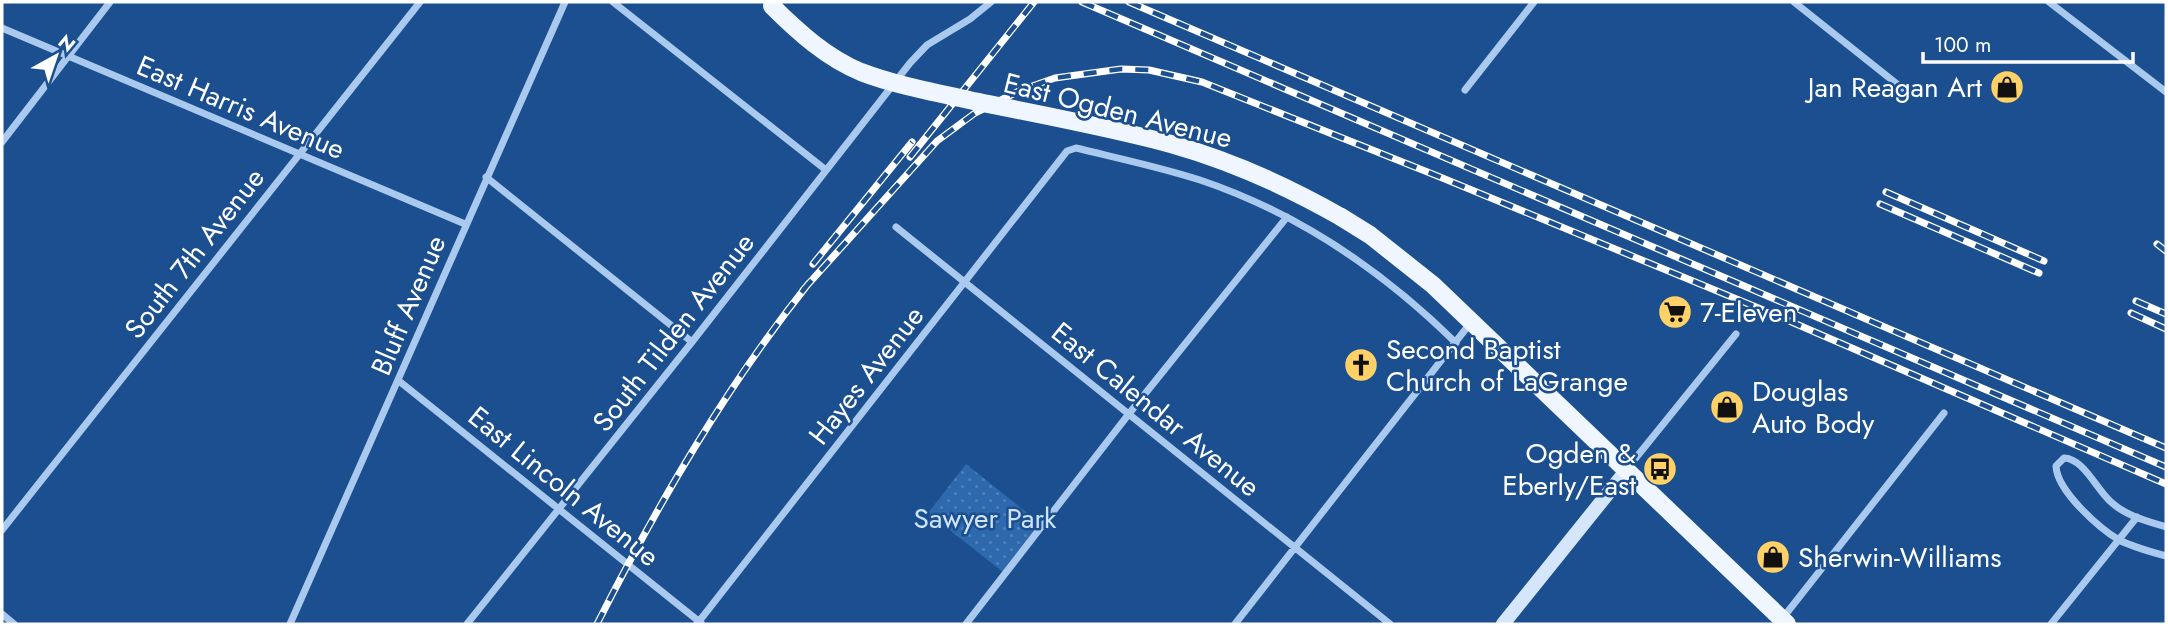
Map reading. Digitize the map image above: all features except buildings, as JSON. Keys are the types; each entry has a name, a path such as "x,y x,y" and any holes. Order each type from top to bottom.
{"main road":[{"name":"East Ogden Avenue","path":"769,2 806,37 830,55 860,71 931,92 1170,144 1214,158 1263,177 1306,198 1370,235 1466,315 1782,623"},
{"path":"1503,624 1626,471"}],"street":[{"path":"2,142 110,2"},
{"name":"South 7th Avenue","path":"2,530 420,2"},
{"name":"Bluff Avenue","path":"290,624 565,2"},
{"path":"612,2 826,170"},
{"name":"South Tilden Avenue","path":"467,624 692,342 909,63 927,45 970,19 991,2"},
{"path":"1465,90 1534,2"},
{"path":"1794,2 1902,88"},
{"path":"2049,2 2166,92"},
{"path":"2058,9 2063,2"},
{"name":"East Harris Avenue","path":"2,28 465,224"},
{"name":"Hayes Avenue","path":"699,623 1067,151 1076,148 1172,172 1239,195 1287,217"},
{"path":"486,177 692,342"},
{"path":"966,624 1128,415 1287,217 1352,255 1387,281 1456,343"},
{"name":"East Calendar Avenue","path":"896,227 1390,624"},
{"path":"1235,624 1456,343 1466,315"},
{"path":"1626,471 1736,334"},
{"name":"East Lincoln Avenue","path":"399,381 699,623"},
{"path":"1782,623 1944,413"},
{"path":"2166,527 2137,517 2112,503 2077,461 2071,458 2059,461 2056,466 2056,472 2073,499 2092,519 2119,540 2166,556"},
{"path":"2051,624 2137,517"},
{"path":"2,614 14,624"}],"green space":[{"name":"Sawyer Park","path":"966,464 1041,524 1003,572 928,513"}],"railway":[{"path":"910,157 1034,2"},
{"path":"1082,2 2166,467"},
{"path":"1129,2 2166,448"},
{"path":"803,290 937,141 975,113 1021,90 1055,78 1121,69 1149,70 1202,82 1440,177 1773,314 2166,484"},
{"path":"813,264 912,142"},
{"path":"1886,192 2044,261"},
{"path":"1880,204 2039,273"},
{"path":"2157,244 2166,251"},
{"path":"597,624 694,448 749,364 809,283"},
{"path":"2136,301 2166,314"},
{"path":"2131,313 2166,329"}],"place":[{"name":"Jan Reagan Art","path":"2007,87"},
{"name":"7-Eleven","path":"1675,312"},
{"name":"Second Baptist Church of LaGrange","path":"1361,365"},
{"name":"Douglas Auto Body","path":"1727,407"},
{"name":"Ogden & Eberly/East","path":"1660,469"},
{"name":"Sherwin-Williams","path":"1773,557"}]}
